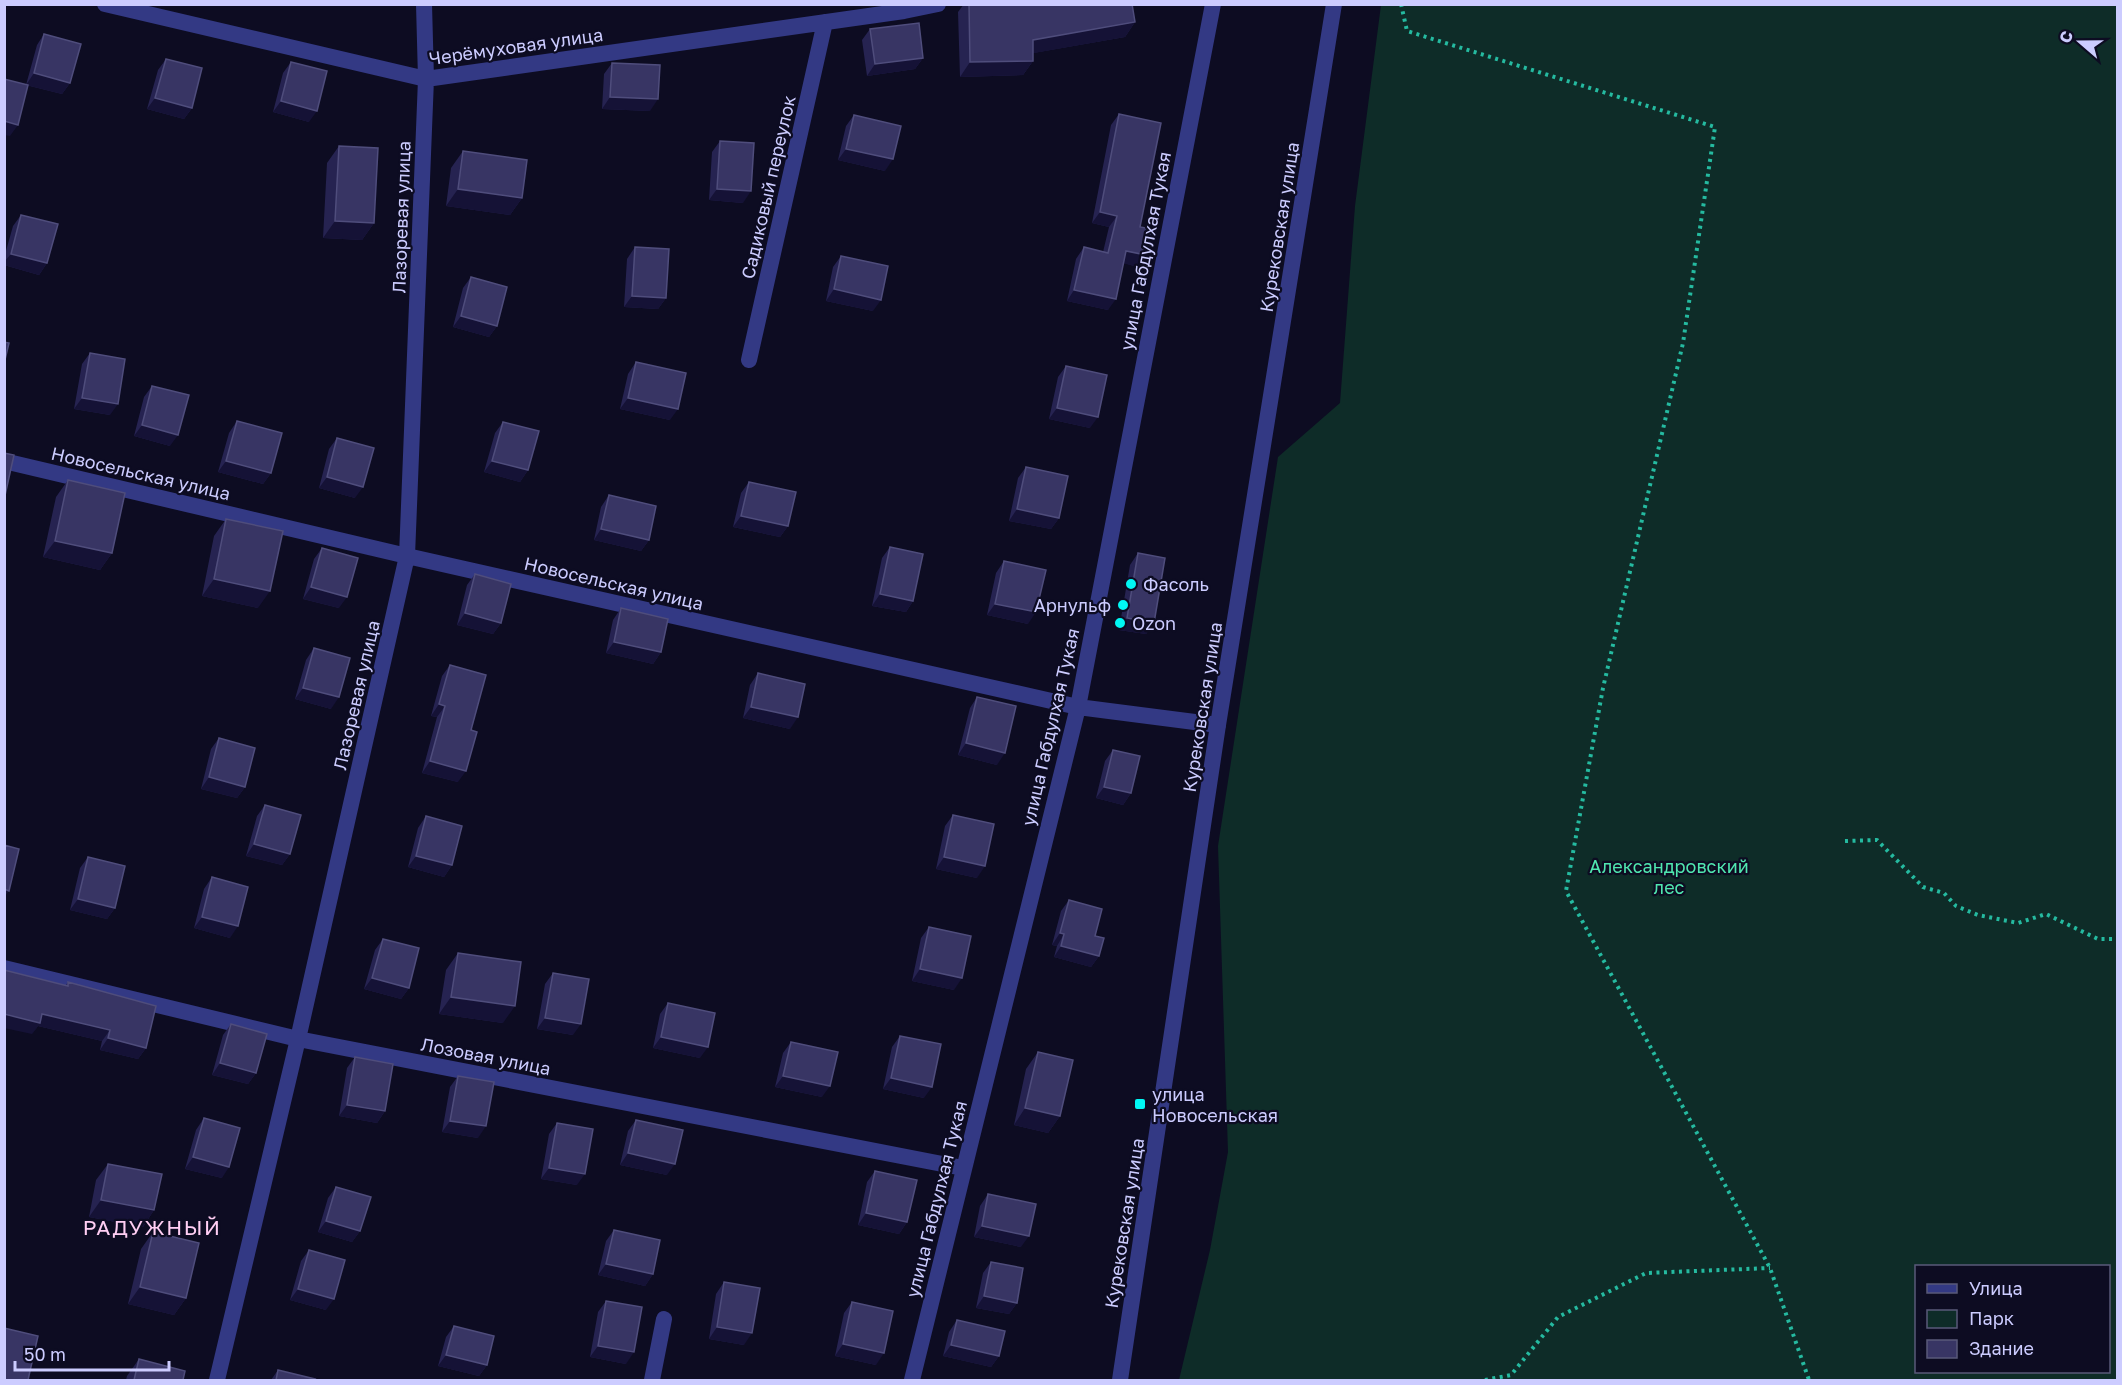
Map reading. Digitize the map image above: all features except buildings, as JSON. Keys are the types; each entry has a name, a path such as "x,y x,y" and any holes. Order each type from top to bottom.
{"street":[{"name":"Черёмуховая улица","path":"105,4 426,79 938,4"},
{"name":"Лазоревая улица","path":"217,1380 298,1039 407,556 426,79 424,4"},
{"name":"улица Габдулхая Тукая","path":"912,1380 1078,707 1212,4"},
{"name":"Курековская улица","path":"1120,1380 1218,725 1334,4"},
{"name":"Садиковый переулок","path":"749,360 825,22"},
{"name":"Новосельская улица","path":"4,461 407,556 1078,707 1218,725"},
{"name":"Лозовая улица","path":"4,968 298,1039 963,1168"},
{"path":"652,1380 664,1319"}],"path":[{"path":"1401,4 1407,31 1715,127 1683,343 1603,688 1566,891 1770,1268 1809,1380"},
{"path":"1845,841 1877,840 1923,886 1944,893 1956,906 1978,915 2018,923 2046,914 2098,939 2118,939"},
{"path":"1485,1380 1511,1375 1558,1317 1646,1273 1770,1268"}],"green space":[{"name":"Александровский лес","path":"1381,5 2117,5 2117,1380 1179,1380 1210,1250 1228,1152 1218,846 1278,457 1340,403 1355,206"}],"place":[{"name":"Фасоль","path":"1131,584"},
{"name":"Арнульф","path":"1123,605"},
{"name":"Ozon","path":"1120,623"},
{"name":"улица Новосельская","path":"1140,1104"}],"district":[{"name":"РАДУЖНЫЙ","path":"152,1227"}]}
